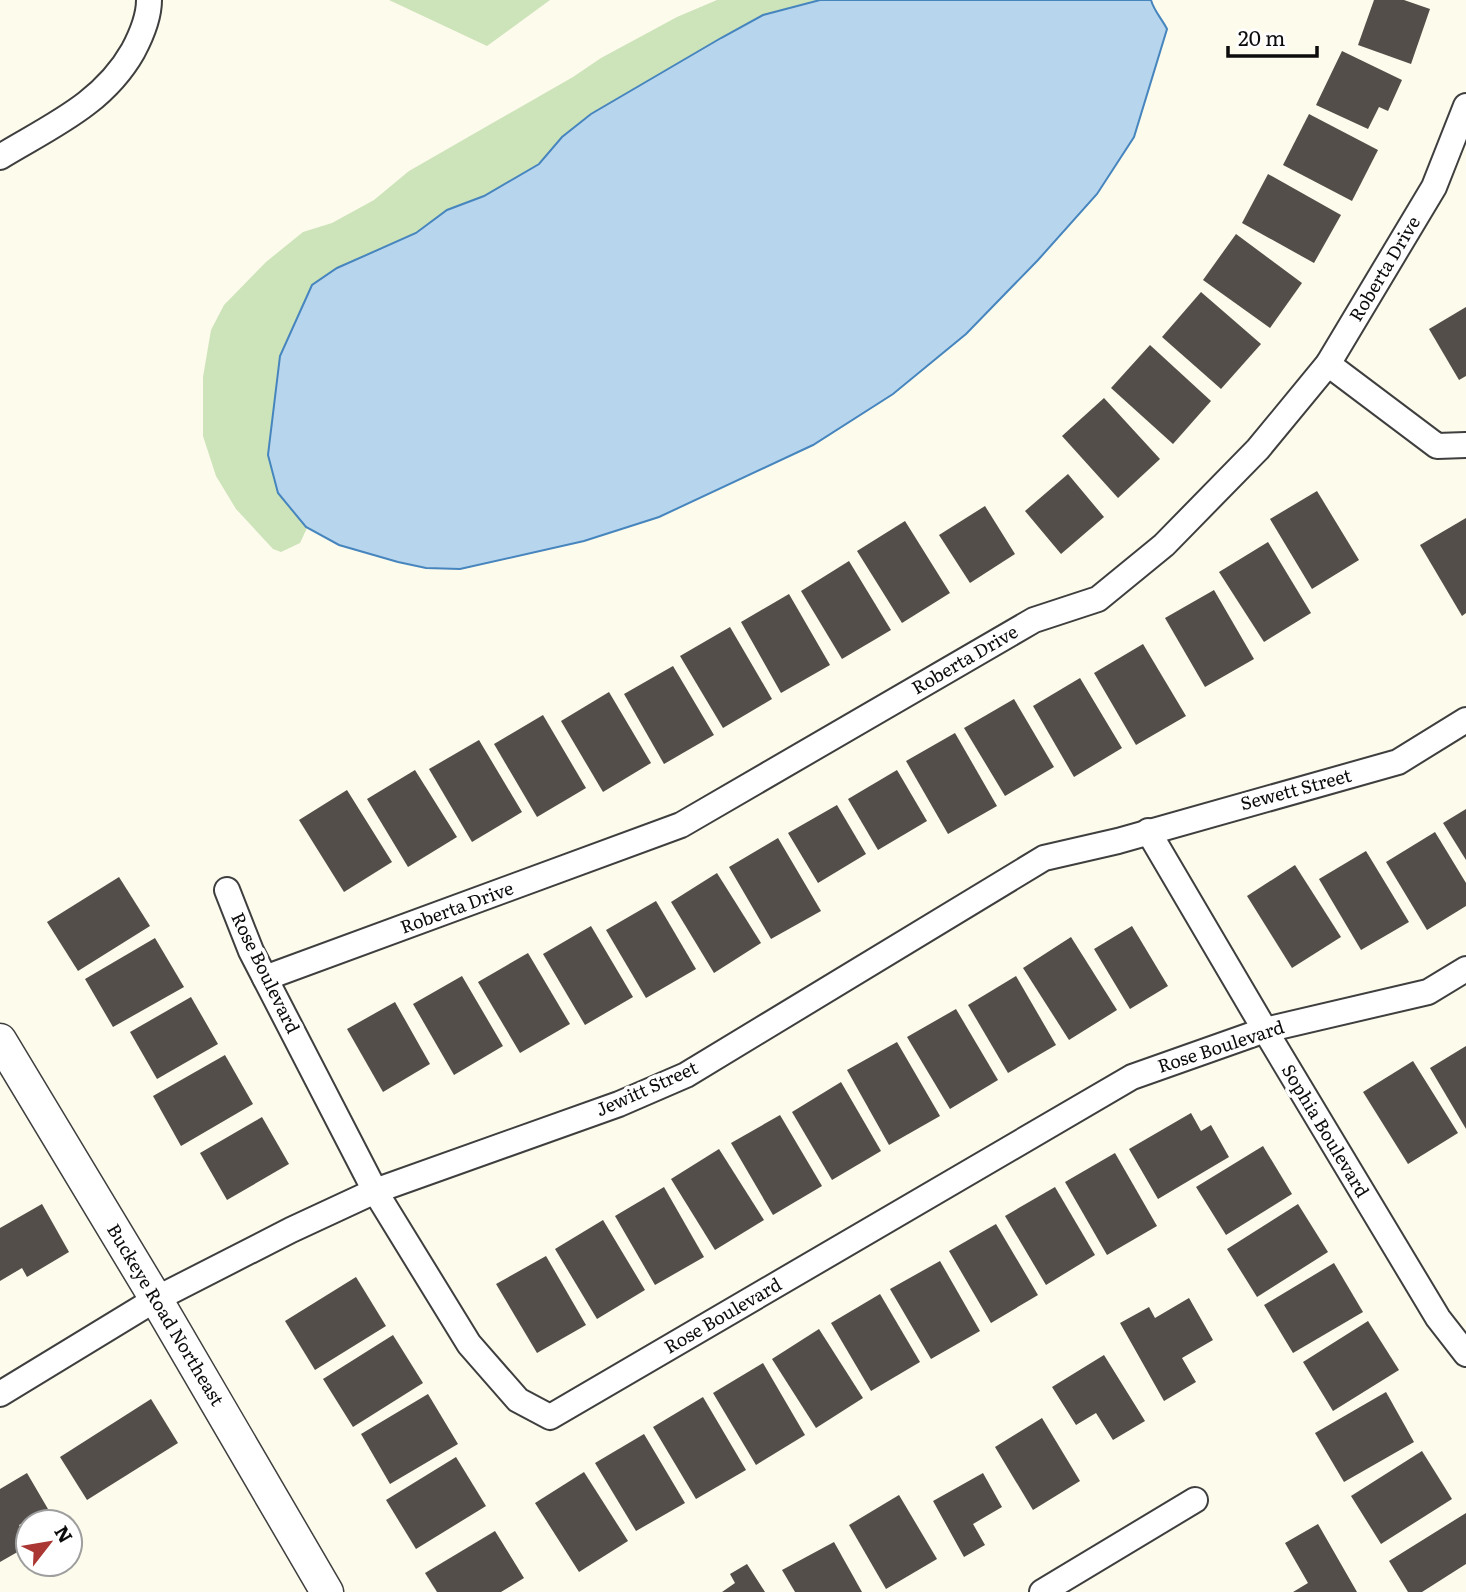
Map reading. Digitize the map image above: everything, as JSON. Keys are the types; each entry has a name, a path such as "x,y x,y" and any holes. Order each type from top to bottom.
{"street":[{"path":"0,157 90,103 110,84 141,37 149,0"},
{"name":"Roberta Drive","path":"265,978 681,825 1034,620 1098,599 1174,536 1258,449 1328,364 1434,187 1466,106"},
{"path":"1328,364 1437,446 1466,444"},
{"name":"Sewett Street","path":"1118,841 1398,762 1466,720"},
{"name":"Sophia Boulevard","path":"1149,831 1438,1318 1466,1354"},
{"name":"Jewitt Street","path":"0,1394 156,1298 291,1230 375,1191 620,1104 686,1075 1044,858 1118,841"},
{"name":"Rose Boulevard","path":"227,890 251,951 375,1191 469,1344 518,1401 550,1417 1132,1077 1265,1030 1428,992 1466,969"},
{"name":"Buckeye Road Northeast","path":"0,1040 156,1298 327,1592"},
{"path":"1042,1592 1195,1500"}],"green space":[{"path":"389,0 550,0 487,46"},
{"path":"717,0 820,0 763,15 721,38 591,114 562,137 539,163 484,196 447,210 416,233 337,268 312,285 280,356 268,455 278,493 307,528 300,543 281,552 273,549 236,509 216,476 203,436 203,377 211,330 224,305 266,262 303,232 332,223 374,200 409,171 573,77 601,58 677,17"}],"water":[{"path":"820,0 1151,0 1167,29 1134,137 1097,194 966,334 893,394 813,445 659,517 584,541 460,569 426,568 398,562 339,545 306,527 278,493 268,455 280,356 312,285 337,268 416,233 447,210 484,196 539,164 562,137 591,114 721,38 763,15"}],"building":[{"path":"1374,0 1404,0 1430,9 1411,64 1358,45"},
{"path":"1342,51 1402,80 1388,111 1379,107 1368,129 1316,105"},
{"path":"1309,114 1378,150 1352,201 1283,165"},
{"path":"1268,174 1341,215 1314,263 1242,223"},
{"path":"1236,234 1302,283 1270,328 1203,280"},
{"path":"1201,292 1261,344 1221,389 1162,337"},
{"path":"1466,307 1466,376 1459,380 1429,329"},
{"path":"1150,345 1211,401 1173,444 1111,388"},
{"path":"1104,398 1160,459 1118,498 1062,436"},
{"path":"1068,474 1104,517 1061,554 1025,511"},
{"path":"1317,491 1359,560 1312,589 1270,519"},
{"path":"985,506 1015,554 970,583 939,535"},
{"path":"1466,518 1466,613 1462,616 1420,545"},
{"path":"905,521 950,593 902,623 857,551"},
{"path":"1268,542 1311,613 1264,642 1219,572"},
{"path":"849,561 891,630 842,659 801,591"},
{"path":"1214,590 1254,659 1205,687 1165,618"},
{"path":"789,594 830,665 781,693 741,622"},
{"path":"730,627 772,699 723,728 680,656"},
{"path":"1143,644 1186,716 1136,745 1094,673"},
{"path":"673,666 714,735 664,764 624,694"},
{"path":"1080,678 1122,748 1074,777 1033,706"},
{"path":"609,692 651,763 603,792 561,721"},
{"path":"1014,699 1054,767 1005,796 964,728"},
{"path":"543,715 586,788 537,817 494,744"},
{"path":"955,733 997,806 948,834 906,761"},
{"path":"479,740 522,812 472,842 429,769"},
{"path":"415,770 457,837 408,867 367,799"},
{"path":"897,770 927,821 878,850 848,799"},
{"path":"347,790 392,862 344,892 299,820"},
{"path":"837,805 866,854 818,883 788,833"},
{"path":"1466,809 1466,860 1443,823"},
{"path":"1435,832 1466,883 1466,906 1427,930 1386,862"},
{"path":"778,838 821,911 771,939 729,867"},
{"path":"1366,851 1409,922 1361,950 1319,879"},
{"path":"1295,865 1341,937 1292,968 1247,896"},
{"path":"717,873 761,943 714,973 671,902"},
{"path":"119,877 150,926 78,971 47,922"},
{"path":"656,901 696,969 646,998 606,930"},
{"path":"591,926 633,997 585,1025 543,954"},
{"path":"1132,926 1168,986 1130,1009 1094,949"},
{"path":"1071,937 1117,1010 1069,1040 1023,968"},
{"path":"155,938 184,987 113,1027 85,979"},
{"path":"528,953 570,1024 520,1053 478,982"},
{"path":"462,976 503,1046 454,1075 413,1004"},
{"path":"1016,976 1056,1045 1008,1073 968,1005"},
{"path":"191,997 218,1044 157,1079 130,1032"},
{"path":"395,1002 430,1064 383,1092 347,1029"},
{"path":"956,1009 998,1080 950,1109 907,1037"},
{"path":"897,1042 940,1116 889,1145 847,1070"},
{"path":"1466,1046 1466,1129 1430,1068"},
{"path":"225,1055 253,1104 181,1146 153,1096"},
{"path":"1413,1061 1458,1133 1408,1164 1363,1092"},
{"path":"841,1082 881,1151 832,1180 792,1112"},
{"path":"1191,1113 1201,1131 1211,1125 1229,1157 1158,1199 1129,1149"},
{"path":"780,1115 822,1186 773,1215 731,1143"},
{"path":"262,1117 289,1164 227,1200 200,1153"},
{"path":"1263,1146 1292,1194 1226,1235 1196,1187"},
{"path":"719,1149 764,1220 715,1250 671,1179"},
{"path":"1115,1153 1157,1226 1107,1255 1065,1182"},
{"path":"664,1187 704,1257 655,1285 615,1216"},
{"path":"1055,1187 1095,1255 1046,1285 1005,1216"},
{"path":"42,1204 69,1252 27,1277 22,1268 0,1281 0,1228"},
{"path":"1298,1204 1328,1252 1257,1297 1227,1249"},
{"path":"603,1220 645,1290 597,1319 555,1249"},
{"path":"996,1224 1038,1295 991,1323 949,1251"},
{"path":"546,1256 586,1325 537,1353 496,1284"},
{"path":"940,1261 980,1331 931,1359 890,1289"},
{"path":"1334,1263 1363,1312 1293,1353 1264,1305"},
{"path":"356,1277 386,1326 315,1370 285,1321"},
{"path":"880,1294 920,1362 871,1391 831,1323"},
{"path":"1189,1298 1213,1340 1182,1358 1196,1382 1164,1401 1120,1323 1149,1307 1155,1318"},
{"path":"1368,1321 1399,1370 1333,1411 1303,1362"},
{"path":"819,1329 863,1398 816,1428 772,1359"},
{"path":"393,1335 423,1383 353,1427 323,1379"},
{"path":"1104,1355 1145,1421 1113,1440 1096,1413 1076,1425 1052,1387"},
{"path":"763,1363 805,1435 756,1465 713,1393"},
{"path":"1386,1392 1414,1442 1344,1482 1315,1433"},
{"path":"428,1394 458,1444 390,1484 361,1434"},
{"path":"703,1397 746,1470 696,1499 653,1427"},
{"path":"151,1399 178,1443 87,1500 60,1457"},
{"path":"1042,1418 1080,1481 1033,1510 995,1447"},
{"path":"644,1434 685,1503 636,1531 595,1463"},
{"path":"1422,1451 1452,1499 1381,1544 1351,1496"},
{"path":"456,1457 486,1506 416,1549 386,1500"},
{"path":"584,1472 628,1541 579,1572 535,1503"},
{"path":"27,1473 47,1508 14,1508 14,1554 0,1562 0,1489"},
{"path":"983,1473 1002,1507 973,1524 985,1545 964,1557 933,1501"},
{"path":"899,1495 937,1559 886,1589 849,1525"},
{"path":"1466,1513 1466,1564 1422,1592 1408,1592 1389,1561"},
{"path":"1318,1524 1357,1592 1293,1592 1308,1583 1285,1543"},
{"path":"495,1531 524,1578 501,1592 437,1592 425,1573"},
{"path":"834,1542 862,1592 795,1592 782,1570"},
{"path":"747,1564 765,1592 722,1592 735,1583 730,1574"}]}
